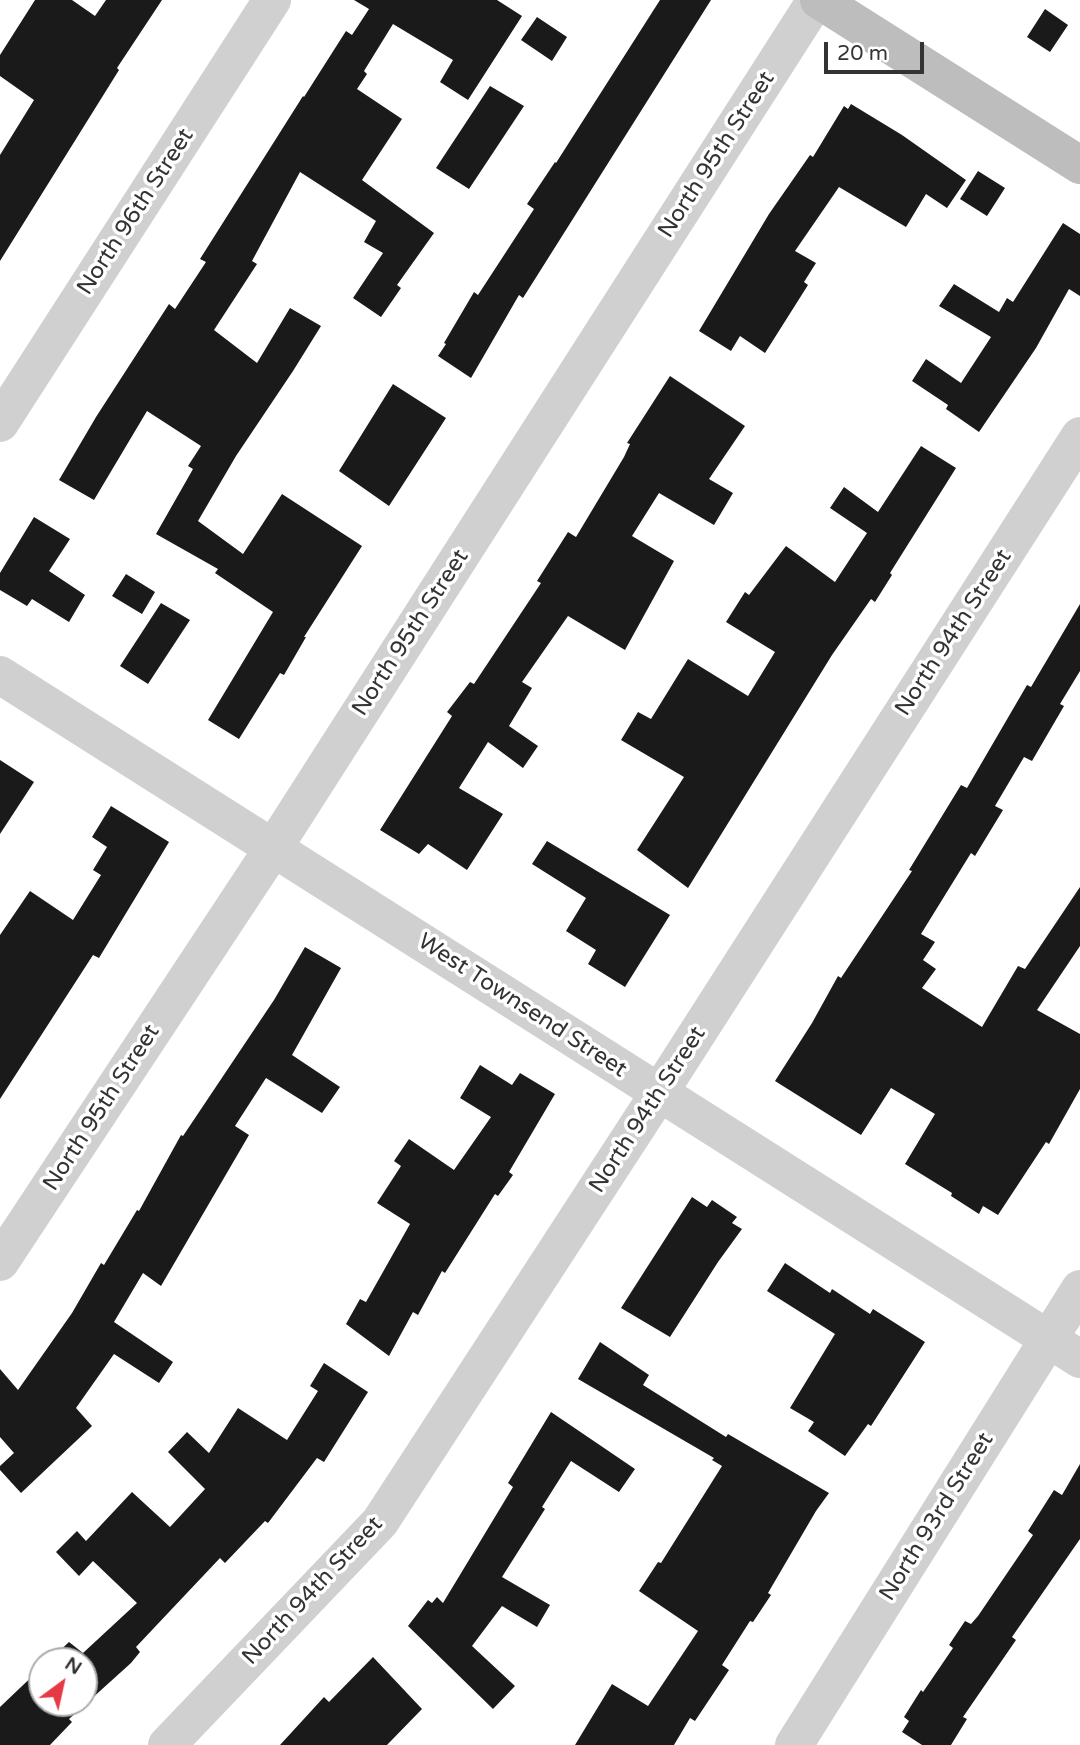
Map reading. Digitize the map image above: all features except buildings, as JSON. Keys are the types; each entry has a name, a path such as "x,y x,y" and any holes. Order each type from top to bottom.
{"street":[{"name":"North 96th Street","path":"0,423 272,0"},
{"path":"818,0 1080,165"},
{"name":"North 95th Street","path":"0,1262 274,847 818,0"},
{"name":"North 94th Street","path":"167,1745 380,1522 1080,436"},
{"name":"West Townsend Street","path":"0,675 1080,1359"},
{"name":"North 93rd Street","path":"794,1745 1080,1289"}]}
